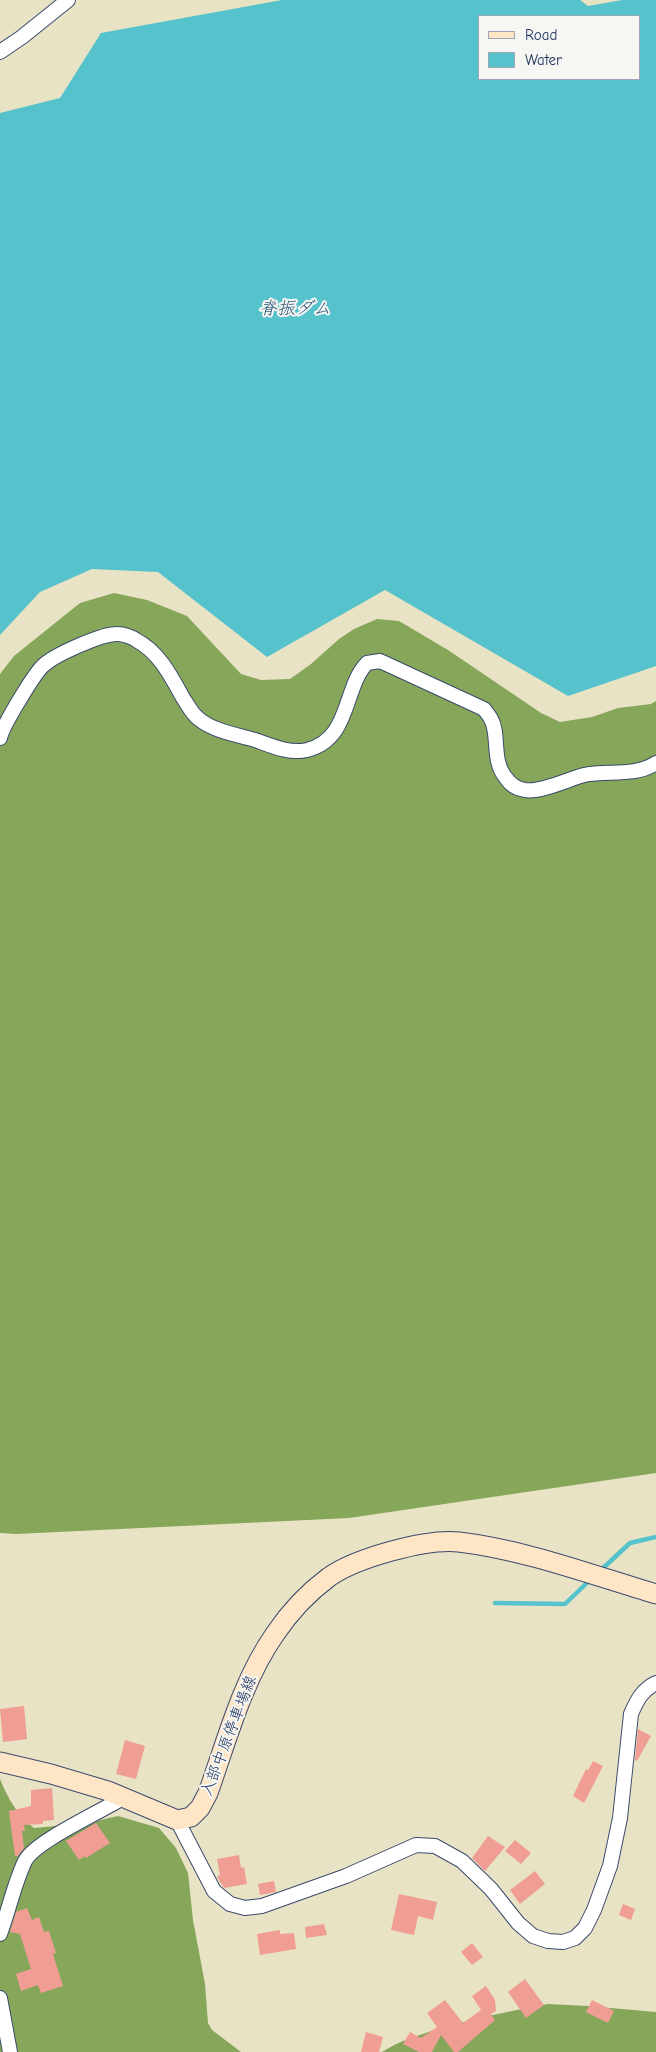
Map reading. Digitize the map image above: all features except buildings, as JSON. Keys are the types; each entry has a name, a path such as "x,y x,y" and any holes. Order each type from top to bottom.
{"main road":[{"name":"入部中原停車場線","path":"177,1820 191,1818 200,1808 208,1793 247,1684 274,1634 299,1604 330,1576 372,1557 422,1544 457,1542 499,1549 558,1564 651,1593"},
{"path":"0,1762 51,1774 124,1797 177,1820"}],"street":[{"path":"0,52 68,0"},
{"path":"0,738 1,732 11,714 43,664 96,638 118,634 136,640 154,652 198,719 212,727 291,752 308,749 325,740 336,728 346,712 358,672 367,663 380,662 484,709 492,720 496,758 504,776 513,786 525,790 552,786 586,775 633,771 650,767 656,763"},
{"path":"177,1820 214,1891 230,1904 245,1908 262,1906 346,1876 416,1846 435,1846 462,1861 491,1889 518,1923 532,1936 548,1941 563,1942 575,1938 585,1928 594,1910 610,1866 620,1818 631,1714 637,1700 646,1688 656,1683"},
{"path":"0,1934 26,1859 46,1842 124,1797"},
{"path":"0,1998 10,2052"}],"green space":[{"path":"114,593 147,600 187,616 241,674 261,680 290,679 311,664 339,639 354,629 377,619 399,621 448,650 541,713 560,722 592,717 618,708 651,704 656,701 656,1473 349,1518 16,1534 0,1533 0,674 14,656 80,603"},
{"path":"0,1779 14,1806 34,1828 87,1823 118,1816 159,1828 176,1848 188,1873 193,1920 205,1984 208,2023 212,2030 241,2052 0,2052"},
{"path":"548,2004 656,2012 656,2052 382,2052 401,2042 435,2030 463,2022"}],"water":[{"name":"脊振ダム","path":"282,0 580,0 588,6 622,0 656,0 656,666 568,696 385,590 267,657 158,572 92,569 40,592 0,635 0,113 60,98 101,33"}],"waterway":[{"path":"601,1570 630,1543 656,1537"},
{"path":"495,1603 565,1604 591,1579"}]}
